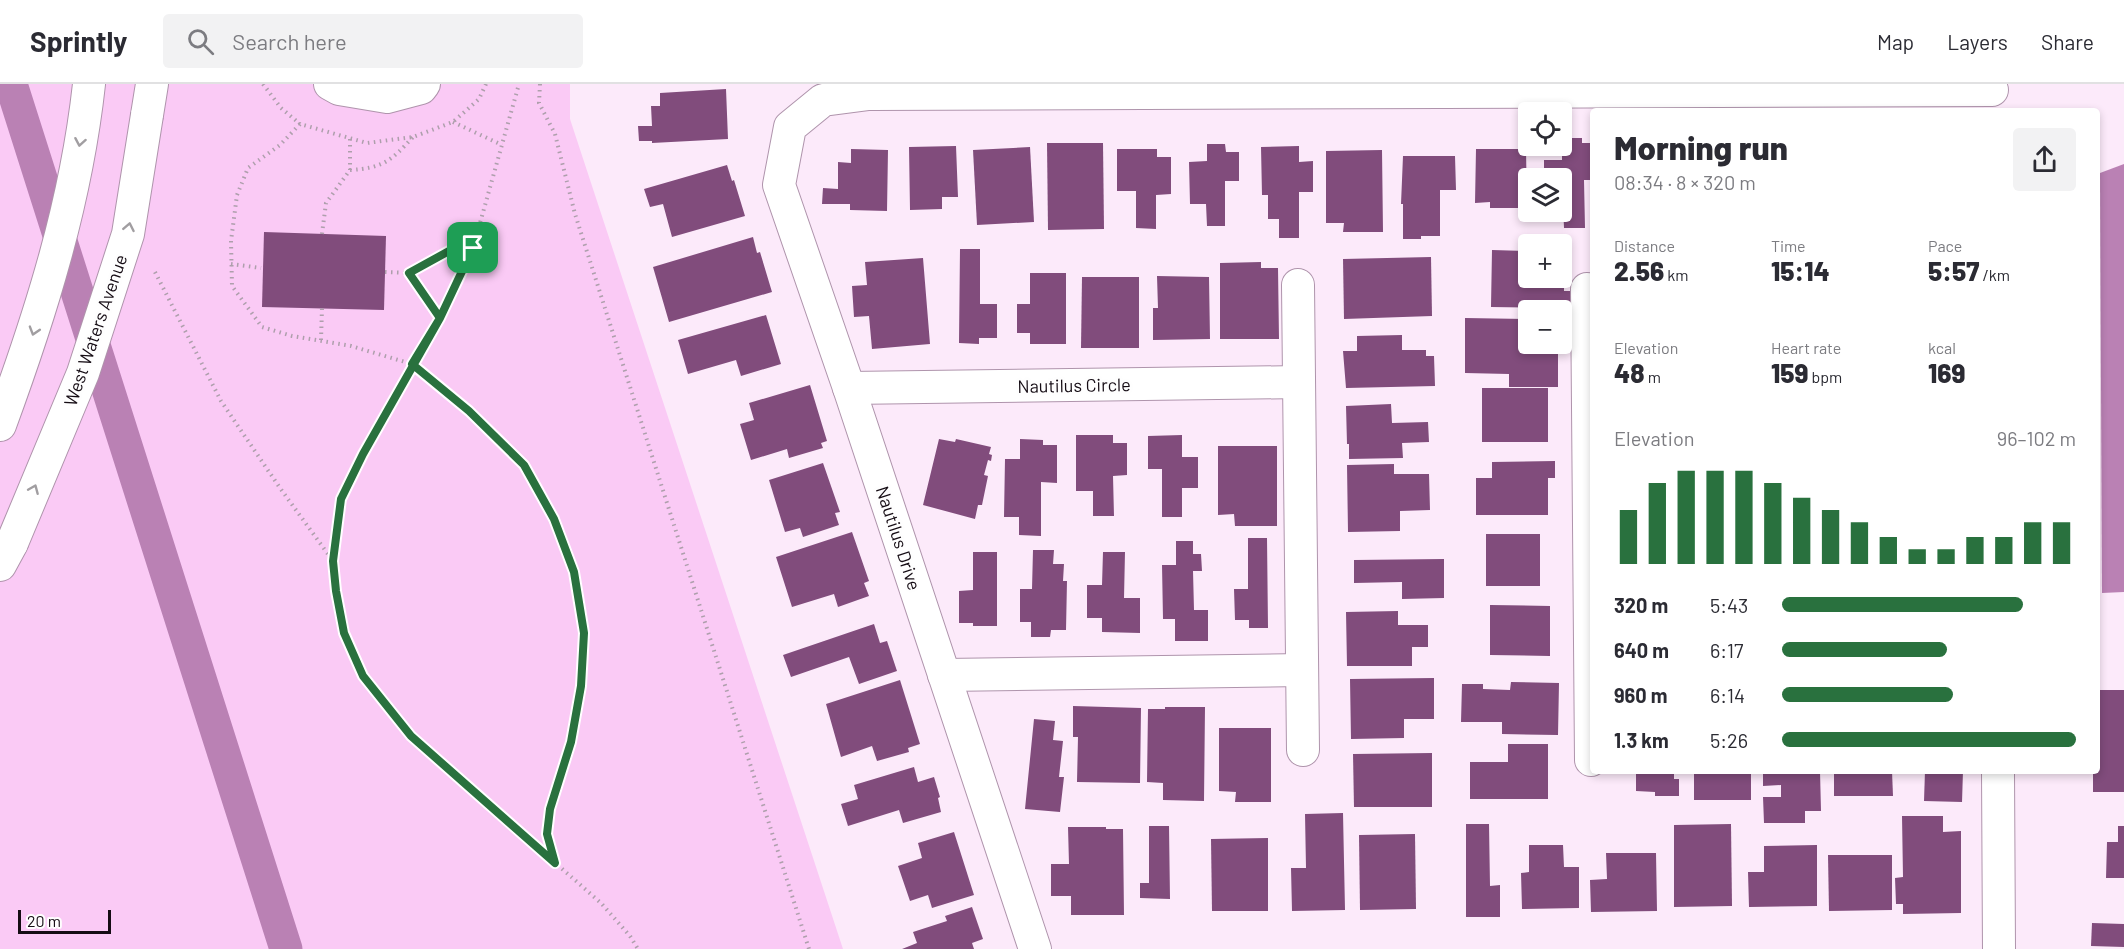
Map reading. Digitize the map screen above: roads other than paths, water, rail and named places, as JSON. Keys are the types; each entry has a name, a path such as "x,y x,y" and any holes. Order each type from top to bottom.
{"street":[{"path":"0,425 32,338 66,220 89,84"},
{"name":"West Waters Avenue","path":"6,554 84,372 128,234 152,84"},
{"path":"330,84 339,89 387,97 421,88 424,84"},
{"path":"925,89 1992,95"},
{"name":"Nautilus Drive","path":"925,89 823,100 790,127 779,185 849,388 1035,949"},
{"path":"1298,285 1304,750"},
{"path":"1587,289 1590,356"},
{"name":"Nautilus Circle","path":"849,388 1299,382"},
{"path":"944,675 1302,670"},
{"path":"1998,774 2000,949"}],"waterway":[{"path":"11,84 286,949"}]}
